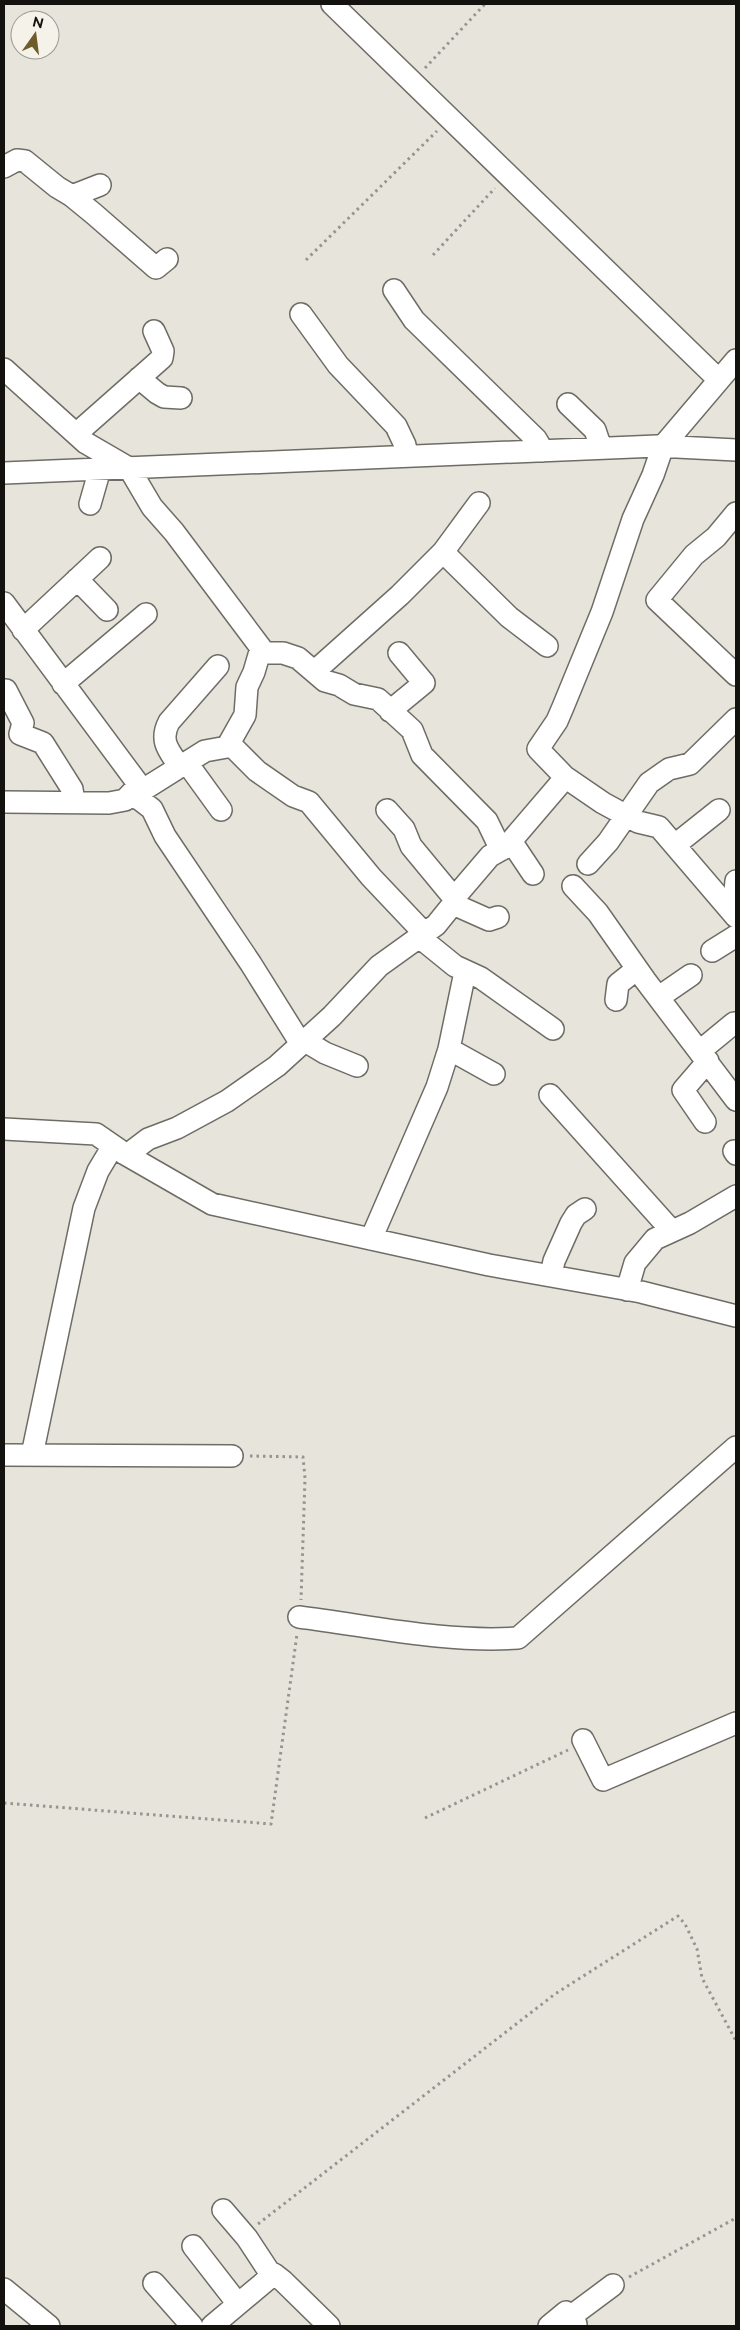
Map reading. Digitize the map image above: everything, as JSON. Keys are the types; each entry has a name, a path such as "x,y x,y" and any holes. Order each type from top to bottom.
{"street":[{"path":"332,4 508,175 731,370 663,446 653,475 633,519 602,612 563,707 557,721 538,749 565,778 638,822 659,827 734,914"},
{"path":"4,167 17,160 26,161 57,188 72,196 156,268 167,259"},
{"path":"72,196 100,185"},
{"path":"394,290 414,320 536,439 543,451"},
{"path":"301,314 338,365 396,426 405,445 406,456"},
{"path":"76,434 162,358 163,351 154,330"},
{"path":"4,369 86,443 129,468 152,507 174,532 258,642 260,653 247,686 245,715 228,743 222,749 205,751 146,788 134,791 126,800 99,804 4,802"},
{"path":"139,378 156,393 181,398"},
{"path":"568,404 595,430 601,448"},
{"path":"4,473 663,446 736,450"},
{"path":"90,504 100,469"},
{"path":"315,671 400,595 443,552 479,503"},
{"path":"736,513 716,537 694,555 657,600 736,675"},
{"path":"443,552 509,617 547,646"},
{"path":"23,630 100,558"},
{"path":"78,579 107,610"},
{"path":"4,603 62,684 139,799 152,809 164,836 303,1042 357,1066"},
{"path":"62,684 146,614"},
{"path":"260,653 283,653 298,658 325,681 339,685 354,694 378,699 412,730 422,755 487,821 532,874"},
{"path":"390,710 424,683 399,653"},
{"path":"218,666 169,722 164,732 163,741 221,810"},
{"path":"6,690 23,723 20,734 43,743 72,789 74,802"},
{"path":"588,864 608,842 642,792 657,776 668,769 690,764 736,719"},
{"path":"228,743 258,771 293,796 308,802 421,934 455,966 481,978 553,1028"},
{"path":"32,1455 84,1208 98,1171 120,1150 177,1128 226,1100 277,1066 332,1016 379,966 436,924 490,856 506,845 565,778"},
{"path":"387,810 404,828 411,846 453,901 490,920 498,917"},
{"path":"675,845 719,810"},
{"path":"734,914 736,882"},
{"path":"573,886 598,913 637,970 736,1100"},
{"path":"712,951 736,936"},
{"path":"616,1000 618,984 637,970"},
{"path":"371,1239 424,1122 449,1049 465,972"},
{"path":"659,998 692,975"},
{"path":"706,1122 683,1090 704,1056 734,1023"},
{"path":"449,1049 494,1074"},
{"path":"550,1095 671,1230"},
{"path":"4,1129 96,1134 212,1204 489,1265 627,1290 736,1316"},
{"path":"627,1290 635,1263 655,1239 671,1230 690,1223 736,1196"},
{"path":"551,1275 554,1261 571,1223 576,1215 585,1209"},
{"path":"299,1617 416,1634 473,1638 518,1638 736,1447"},
{"path":"4,1455 232,1456"},
{"path":"584,1741 603,1780 736,1723"},
{"path":"223,2210 244,2234 272,2276"},
{"path":"193,2246 238,2304"},
{"path":"212,2326 274,2274 329,2326"},
{"path":"154,2283 192,2326"},
{"path":"549,2326 566,2312 573,2322 613,2285"},
{"path":"4,2289 49,2326"}],"path":[{"path":"412,81 485,4"},
{"path":"306,260 450,118"},
{"path":"433,255 508,175"},
{"path":"425,1818 584,1741"},
{"path":"4,1802 271,1824"},
{"path":"244,2234 555,1994 678,1916 685,1924 697,1948 702,1978 736,2041"},
{"path":"613,2285 736,2218"}]}
